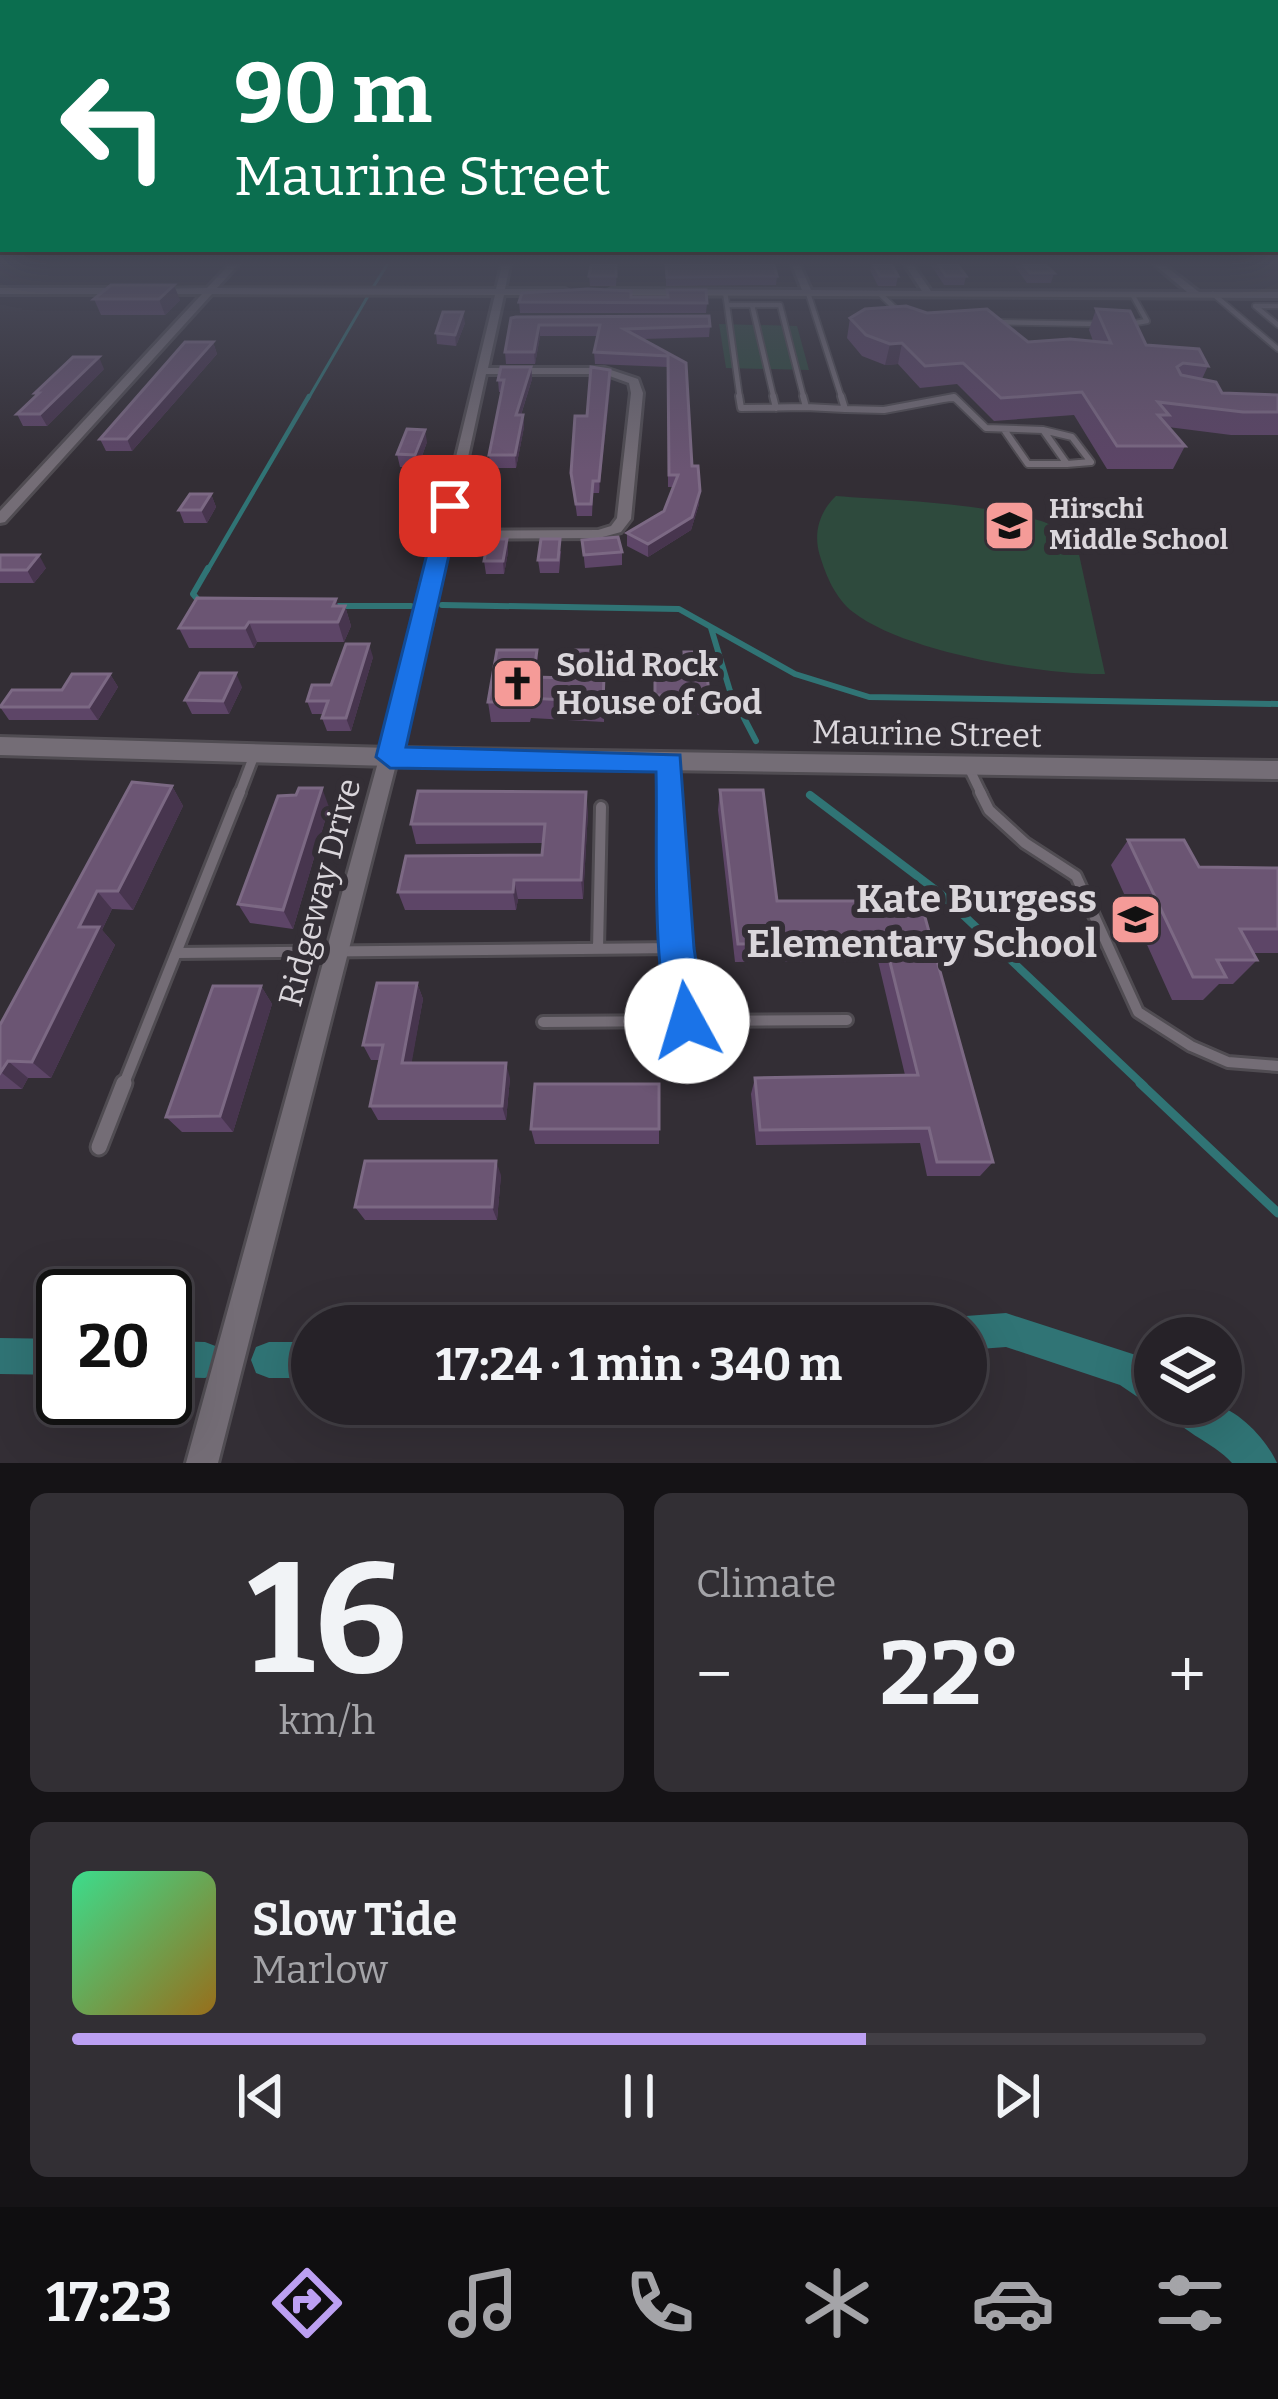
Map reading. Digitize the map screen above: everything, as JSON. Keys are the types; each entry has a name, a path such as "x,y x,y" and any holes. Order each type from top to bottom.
{"street":[{"path":"0,519 171,333"},
{"name":"Ridgeway Drive","path":"202,1463 390,757 491,333"},
{"path":"445,535 599,534 610,532 624,519 637,393 634,381 604,371 481,371"},
{"name":"Maurine Street","path":"0,746 390,757 1278,770"}],"lane":[{"path":"732,333 741,407 884,410 954,397 981,425 1072,436 1091,462 1028,464 1005,431"},
{"path":"759,333 776,407"},
{"path":"787,333 806,407"},
{"path":"821,333 845,409"},
{"path":"1043,430 1067,464"},
{"path":"99,1147 255,753"},
{"path":"670,762 677,948 687,1021"},
{"path":"968,766 988,810 1025,843 1076,876 1138,1012 1191,1046 1228,1062 1278,1066"},
{"path":"598,949 602,807"},
{"path":"176,953 677,948"},
{"path":"542,1022 847,1020"}],"green space":[{"path":"720,333 799,333 809,370 726,368"},
{"path":"836,496 993,510 1053,525 1075,536 1105,674 974,658 905,639 853,612 832,587 818,548 822,516"}],"building":[{"path":"508,333 537,333 534,352 505,352"},
{"path":"598,333 632,333 686,363 692,466 698,466 700,491 692,517 648,544 627,533 664,511 678,475 669,475 668,356 594,352"},
{"path":"1017,333 1028,342 1111,343 1107,333 1140,333 1146,345 1199,349 1208,366 1183,363 1177,367 1181,375 1216,382 1222,393 1278,395 1278,412 1158,402 1169,415 1158,415 1185,446 1117,446 1082,392 1001,398 963,363 925,366 902,343 866,335"},
{"path":"185,342 213,342 127,439 100,439"},
{"path":"73,357 99,357 40,414 17,414 39,393 35,393"},
{"path":"501,367 531,367 516,415 523,415 515,455 489,455 504,380 498,380"},
{"path":"591,367 610,370 599,481 593,481 591,504 576,504 571,473 575,416 587,416"},
{"path":"407,429 425,430 415,455 397,454"},
{"path":"190,494 211,494 201,510 179,510"},
{"path":"618,537 622,552 584,555 582,540"},
{"path":"488,539 507,539 503,561 484,561"},
{"path":"541,539 560,539 558,560 538,560"},
{"path":"0,555 39,555 27,570 0,570"},
{"path":"197,598 336,599 333,606 345,606 338,622 179,628"},
{"path":"346,644 369,644 346,718 322,718 328,701 307,701 312,685 331,685"},
{"path":"497,650 537,650 533,677 569,678 571,650 605,650 603,702 528,698 528,702 488,702"},
{"path":"684,652 705,652 709,695 655,695 655,670 685,670"},
{"path":"200,673 236,673 223,701 185,700"},
{"path":"72,674 110,674 89,707 0,707 12,690 62,690"},
{"path":"132,782 172,786 118,891 97,891 79,927 99,927 32,1062 8,1061 0,1073 0,1025"},
{"path":"299,788 322,788 283,910 238,904 278,796 296,795"},
{"path":"720,790 763,790 777,901 876,901 874,892 918,892 993,1162 937,1162 929,1128 760,1130 755,1078 918,1075 885,942 738,944"},
{"path":"418,791 586,792 581,880 514,880 513,892 398,892 406,856 542,855 545,824 411,824"},
{"path":"1128,840 1184,840 1199,867 1278,868 1278,929 1240,929 1257,960 1217,960 1226,977 1193,977"},
{"path":"377,983 417,983 402,1063 506,1063 502,1106 370,1106 383,1045 363,1045"},
{"path":"213,986 261,986 220,1116 166,1117"},
{"path":"535,1084 659,1084 659,1129 531,1129"},
{"path":"365,1161 496,1161 492,1207 355,1207"}],"waterway":[{"path":"308,399 346,333"},
{"path":"207,571 309,396"},
{"path":"199,601 193,594 208,568"},
{"path":"442,605 679,609 795,674 869,697 1278,704"},
{"path":"331,606 411,606"},
{"path":"711,628 730,691 756,741"},
{"path":"810,795 941,894 1144,1086"},
{"path":"1140,1083 1278,1213"},
{"path":"987,1331 1006,1330 1134,1373"},
{"path":"0,1356 36,1357"},
{"path":"192,1360 205,1360"},
{"path":"269,1360 291,1360"},
{"path":"1215,1425 1235,1438 1258,1463"}],"place":[{"name":"Hirschi Middle School","path":"1010,525"},
{"name":"Solid Rock House of God","path":"517,683"},
{"name":"Kate Burgess Elementary School","path":"1136,920"}],"route":[{"path":"450,506 390,757 670,762 677,948 687,1021"}]}
